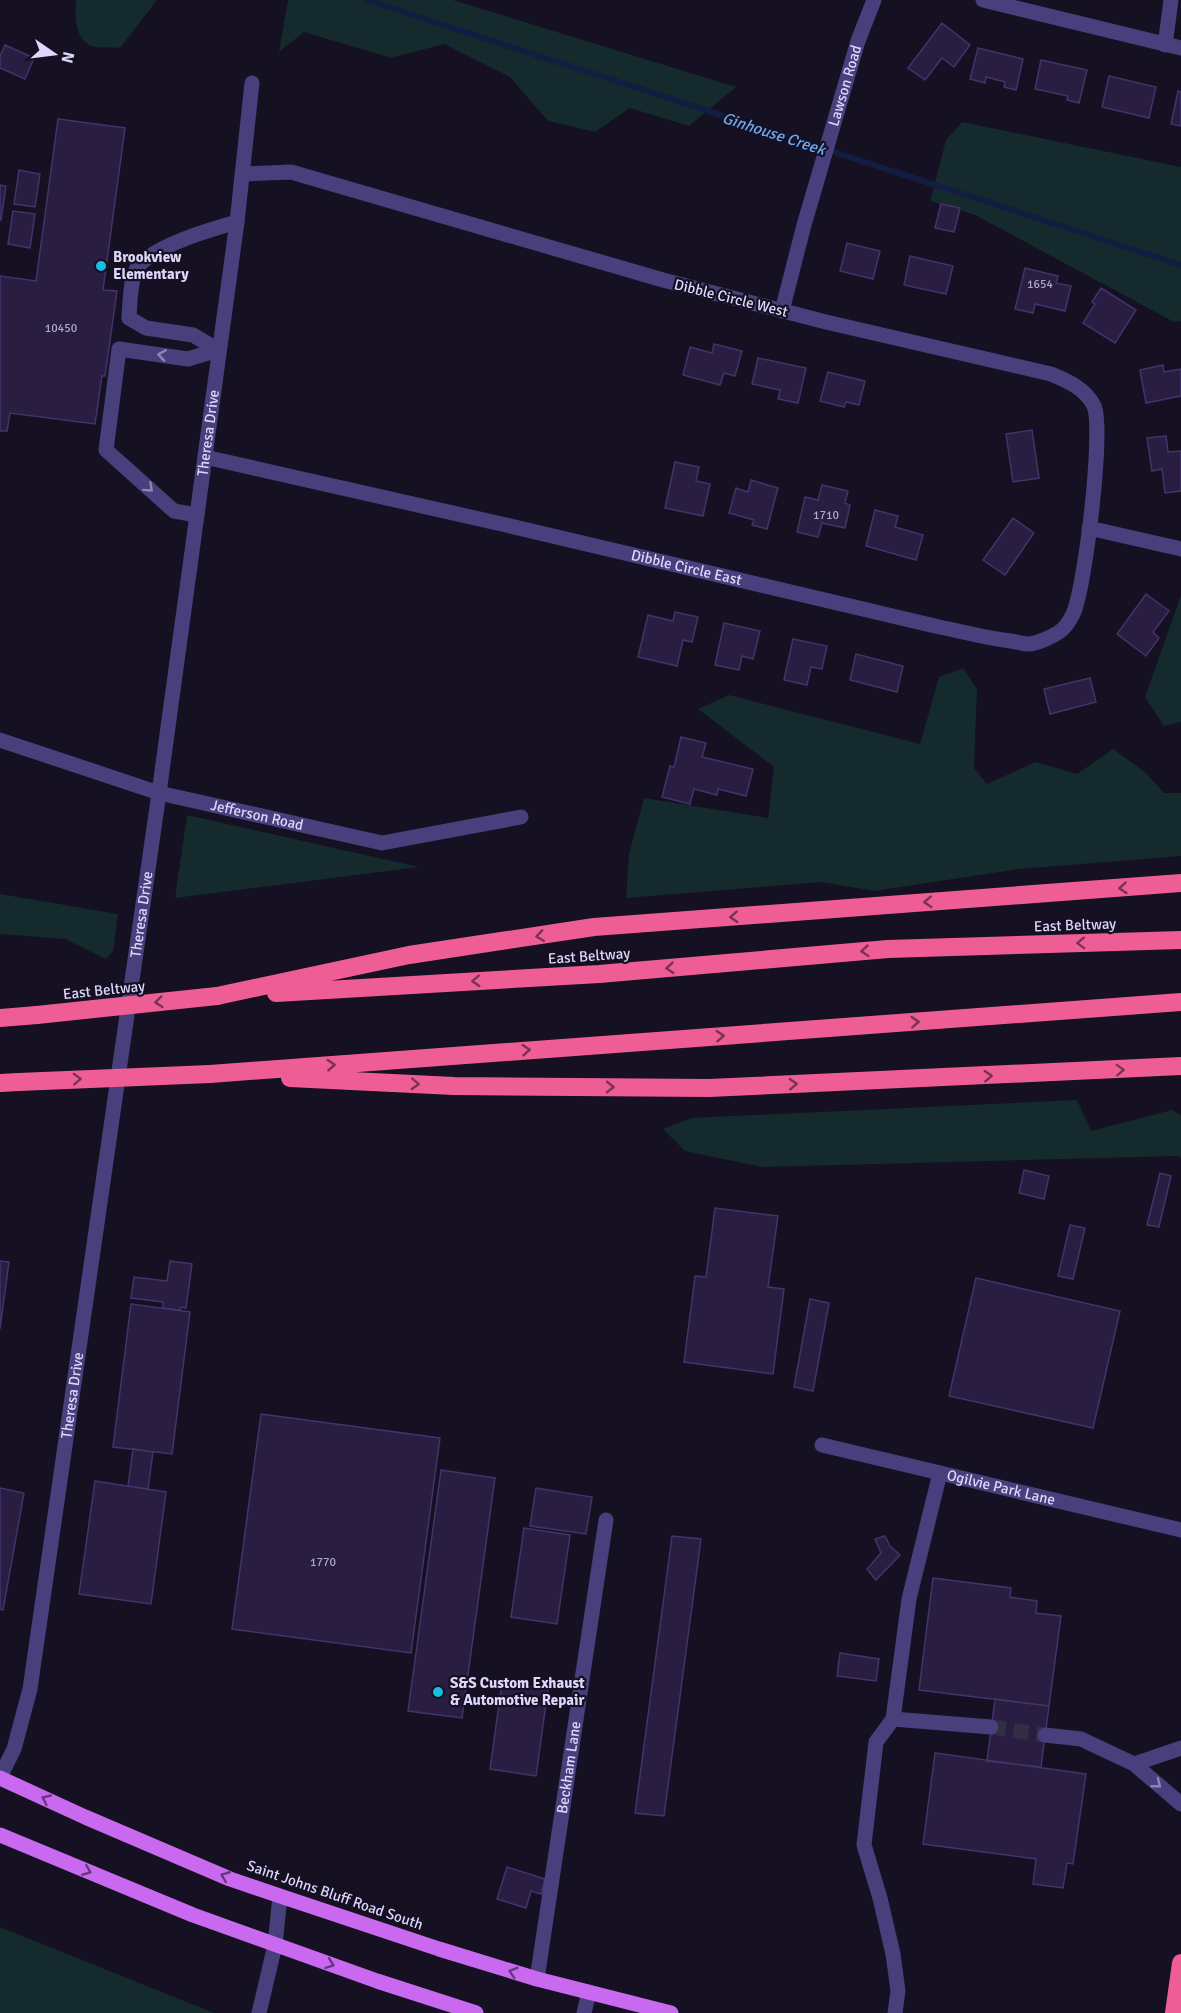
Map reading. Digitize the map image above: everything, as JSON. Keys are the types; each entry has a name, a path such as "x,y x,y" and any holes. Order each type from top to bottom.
{"highway":[{"path":"217,996 409,955 594,927 1181,883"},
{"name":"East Beltway","path":"0,1018 217,996 599,974 888,949 1181,940"},
{"path":"0,1083 210,1074 1181,1002"},
{"path":"210,1074 454,1086 709,1088 1177,1068"},
{"path":"1174,2013 1181,1963"}],"main road":[{"name":"Saint Johns Bluff Road South","path":"0,1777 85,1817 219,1874 280,1896 537,1979 671,2013"},
{"path":"0,1835 156,1900 275,1945 477,2013"}],"street":[{"name":"Lawson Road","path":"782,311 804,225 858,41 874,0"},
{"path":"983,0 1181,48"},
{"path":"1165,45 1172,0"},
{"name":"Theresa Drive","path":"0,1777 14,1749 30,1689 159,792 237,222 252,83"},
{"name":"Dibble Circle West","path":"243,174 291,172 663,280 782,311 1051,374 1070,382 1083,392 1094,406 1098,423 1097,455 1089,528"},
{"path":"218,350 193,335 146,328 129,318 130,296 136,269 148,256 205,230 237,222"},
{"path":"197,515 174,511 106,450 107,439 119,349 188,359 218,350"},
{"name":"Dibble Circle East","path":"205,458 506,525 935,626 998,640 1029,644 1060,632 1073,614 1081,582 1089,528"},
{"path":"1089,528 1181,549"},
{"name":"Jefferson Road","path":"0,740 159,792 382,843 521,817"},
{"name":"Ogilvie Park Lane","path":"822,1446 1181,1530"},
{"path":"895,2013 898,1991 893,1954 880,1898 864,1845 876,1742 893,1719 909,1599 939,1473"},
{"name":"Beckham Lane","path":"537,1979 606,1520"},
{"path":"893,1719 991,1727"},
{"path":"1045,1735 1082,1739 1134,1764 1181,1804"},
{"path":"1134,1764 1181,1748"},
{"path":"259,2013 275,1945 280,1896"},
{"path":"584,2013 589,1992"}],"green space":[{"path":"76,0 157,0 120,48 95,47 83,40 77,28"},
{"path":"288,0 453,0 736,87 689,126 630,108 595,132 548,121 510,77 444,44 391,58 304,32 279,52"},
{"path":"962,122 1181,167 1181,321 1174,322 975,215 930,201 946,140"},
{"path":"1181,595 1181,722 1164,726 1145,697"},
{"path":"963,668 977,689 974,768 987,784 1036,762 1077,774 1113,749 1145,772 1164,793 1181,793 1181,856 1020,869 874,891 822,882 626,898 629,854 644,798 768,818 774,767 698,709 729,695 920,744 939,677"},
{"path":"187,815 419,867 175,898"},
{"path":"0,894 118,914 113,951 106,959 65,939 0,934"},
{"path":"1077,1100 1091,1131 1172,1110 1181,1115 1181,1158 1177,1156 762,1167 685,1151 663,1129 691,1118"},
{"path":"0,1927 214,2013 0,2013"}],"building":[{"path":"942,23 970,45 954,67 942,58 925,80 908,68"},
{"path":"5,45 34,58 25,79 0,68 0,56"},
{"path":"978,48 1023,59 1016,90 1004,87 1005,82 986,77 985,83 970,79"},
{"path":"1041,60 1087,70 1079,103 1067,100 1068,96 1035,89"},
{"path":"1109,76 1156,87 1149,118 1102,107"},
{"path":"1178,91 1181,92 1181,126 1171,124"},
{"path":"58,119 125,128 103,290 117,291 105,376 102,376 95,424 10,413 7,431 0,431 0,276 36,281"},
{"path":"19,170 40,174 35,207 14,204"},
{"path":"0,185 6,186 1,220 0,220"},
{"path":"941,204 960,208 954,232 935,228"},
{"path":"13,211 35,214 30,248 8,244"},
{"path":"847,243 880,251 873,279 840,271"},
{"path":"910,256 953,266 946,294 904,285"},
{"path":"1025,268 1058,276 1056,283 1071,286 1065,311 1035,304 1033,313 1015,309"},
{"path":"1101,288 1136,310 1115,343 1083,323 1095,304 1092,302"},
{"path":"714,344 742,351 735,376 724,373 720,385 683,375 690,347 712,353"},
{"path":"758,358 806,368 798,403 778,399 780,390 752,384"},
{"path":"1163,365 1164,372 1181,369 1181,396 1146,403 1140,370"},
{"path":"828,372 865,381 859,405 846,402 844,407 820,401"},
{"path":"1032,430 1039,478 1013,482 1006,434"},
{"path":"1166,436 1168,452 1181,451 1181,491 1165,493 1162,469 1152,471 1147,438"},
{"path":"675,462 699,467 696,481 710,484 703,516 665,508"},
{"path":"751,480 778,488 767,529 752,525 754,520 729,513 736,488 748,492"},
{"path":"822,485 848,491 845,503 850,505 845,528 822,523 818,537 797,532 805,497 818,500"},
{"path":"875,510 898,516 895,527 923,535 916,560 866,546"},
{"path":"1013,518 1034,533 1005,575 983,560"},
{"path":"1146,594 1169,611 1153,632 1159,638 1146,656 1117,634"},
{"path":"675,612 698,617 692,642 683,640 677,666 638,657 648,615 673,621"},
{"path":"724,623 760,631 753,659 742,656 739,670 715,665"},
{"path":"793,639 827,646 822,669 811,667 807,685 784,680"},
{"path":"856,654 903,666 897,692 850,680"},
{"path":"1090,678 1096,702 1050,714 1044,689"},
{"path":"681,737 706,743 702,757 753,769 746,796 718,789 717,795 694,789 690,804 662,797 670,766 674,767"},
{"path":"1024,1170 1049,1176 1044,1199 1019,1193"},
{"path":"1160,1173 1171,1176 1159,1227 1147,1225"},
{"path":"715,1208 778,1216 768,1287 784,1289 773,1374 684,1362 695,1276 706,1277"},
{"path":"1070,1225 1085,1228 1073,1279 1058,1276"},
{"path":"0,1261 9,1262 0,1329"},
{"path":"170,1261 192,1264 186,1308 181,1307 180,1310 163,1308 163,1302 131,1298 134,1277 167,1281"},
{"path":"976,1278 1120,1311 1093,1428 949,1396"},
{"path":"810,1299 829,1303 813,1391 794,1387"},
{"path":"131,1304 190,1312 172,1454 113,1447"},
{"path":"261,1414 440,1438 411,1653 232,1629"},
{"path":"133,1449 153,1452 148,1489 128,1486"},
{"path":"441,1470 495,1478 462,1718 408,1711"},
{"path":"95,1481 166,1492 151,1604 79,1594"},
{"path":"0,1488 24,1493 3,1610 0,1609"},
{"path":"536,1488 592,1497 586,1534 530,1526"},
{"path":"524,1528 570,1535 557,1624 511,1617"},
{"path":"672,1536 701,1539 664,1816 635,1813"},
{"path":"885,1536 890,1546 900,1555 876,1580 867,1569 881,1553 875,1539"},
{"path":"933,1578 1011,1588 1010,1597 1037,1601 1036,1613 1061,1616 1049,1706 919,1690"},
{"path":"840,1653 879,1659 876,1681 837,1676"},
{"path":"502,1683 548,1689 536,1776 490,1769"},
{"path":"995,1699 1049,1706 1041,1767 987,1761"},
{"path":"935,1753 1086,1774 1073,1864 1067,1863 1063,1888 1033,1884 1036,1859 923,1844"},
{"path":"507,1867 545,1879 541,1894 531,1891 526,1908 497,1899"}],"waterway":[{"name":"Ginhouse Creek","path":"367,0 1181,265"}],"tunnel":[{"path":"991,1727 1045,1735"}],"place":[{"name":"Brookview Elementary","path":"101,266"},
{"name":"S&S Custom Exhaust & Automotive Repair","path":"438,1692"}]}
